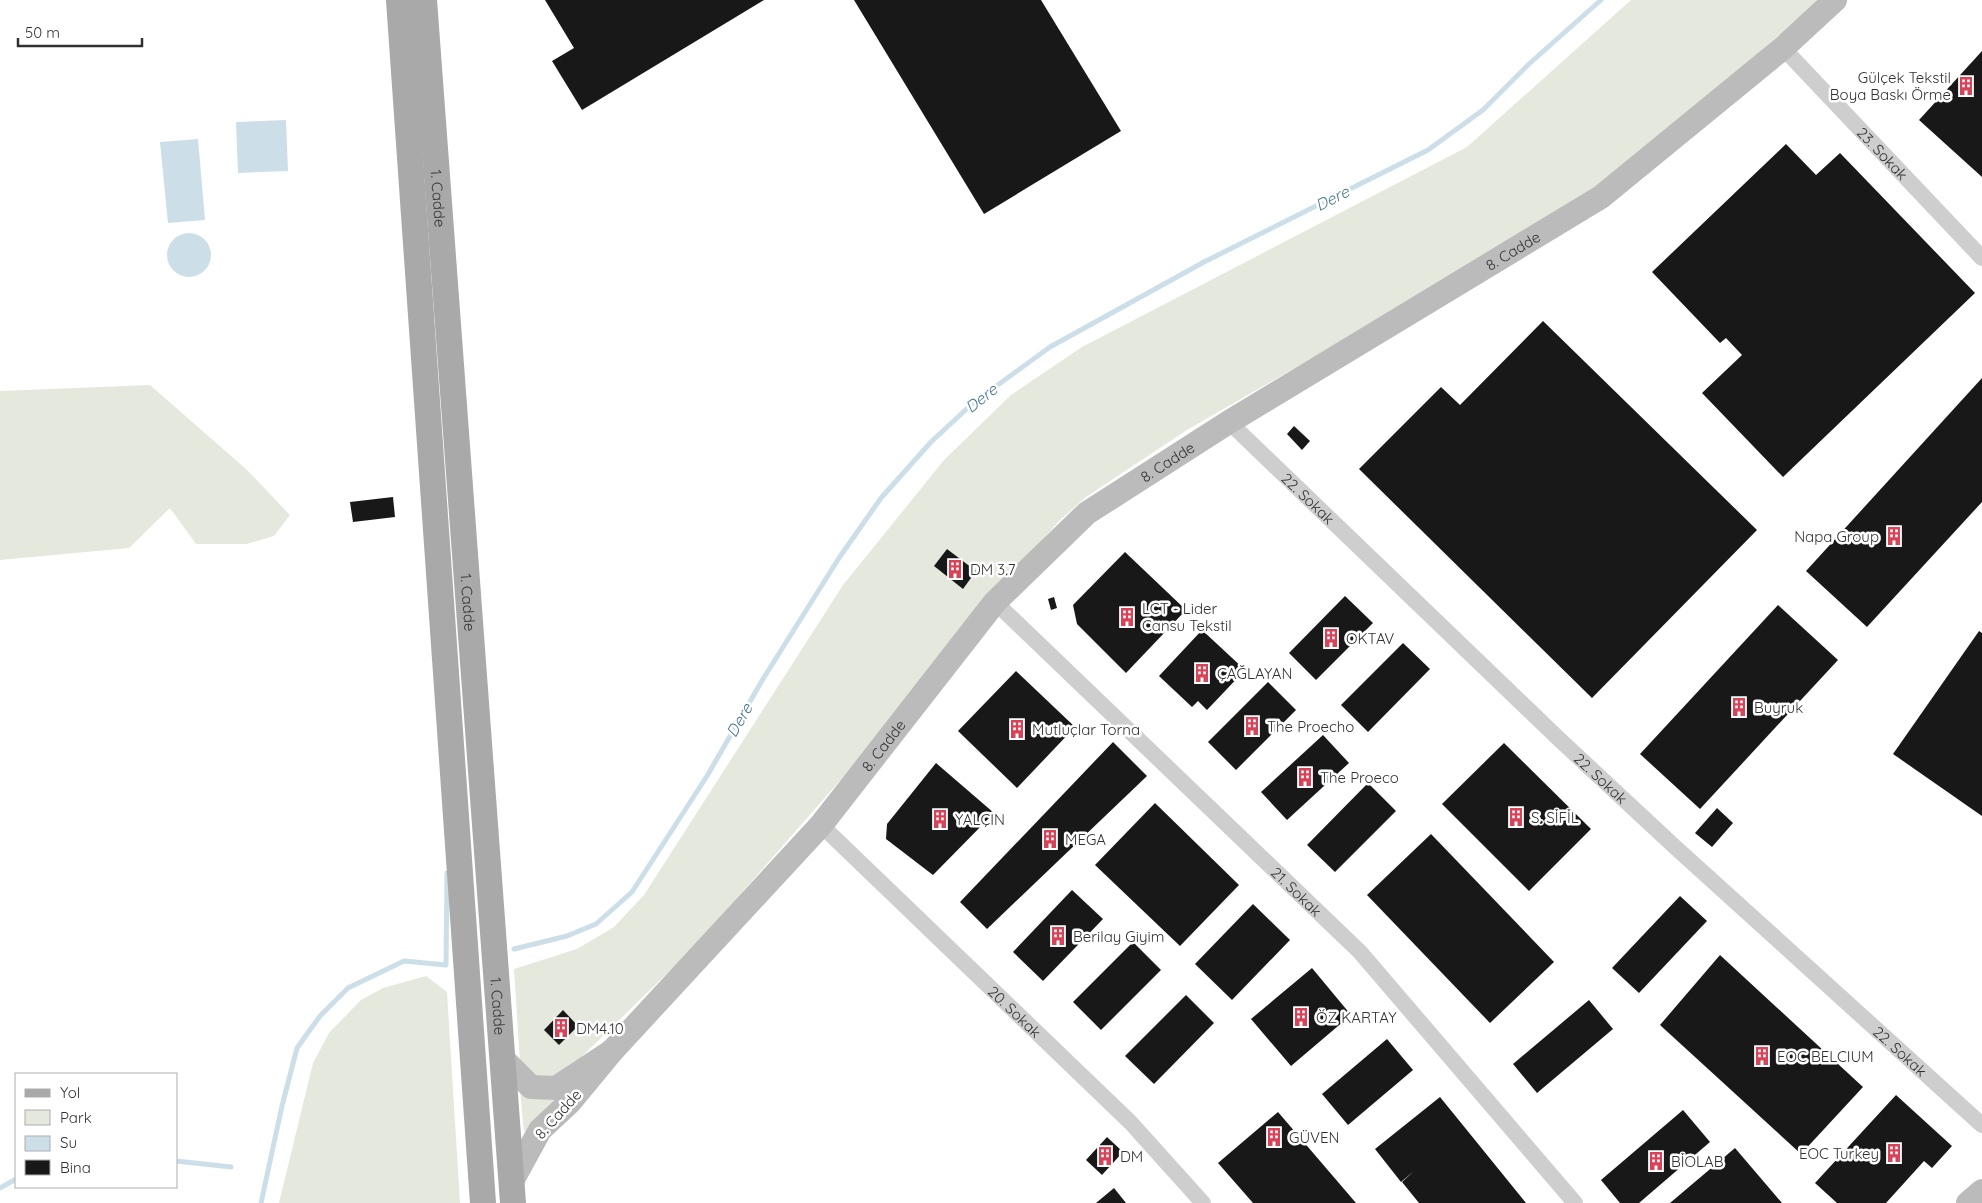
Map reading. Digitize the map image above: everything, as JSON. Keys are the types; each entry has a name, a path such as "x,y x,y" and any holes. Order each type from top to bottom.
{"main road":[{"name":"1. Cadde","path":"399,0 483,1203"},
{"name":"1. Cadde","path":"424,0 512,1192"}],"street":[{"name":"8. Cadde","path":"512,1192 540,1130 569,1103 612,1051 820,825 995,602 1087,513 1229,422 1602,198 1784,48 1834,0"},
{"name":"23. Sokak","path":"1784,48 1982,258"},
{"name":"22. Sokak","path":"1229,422 1560,740 1982,1125"},
{"name":"21. Sokak","path":"995,602 1360,952 1575,1203"},
{"name":"20. Sokak","path":"820,825 1131,1123 1204,1203"},
{"name":"8. Cadde","path":"502,1058 531,1087 556,1088 612,1051"},
{"path":"1968,1203 1982,1191"}],"green space":[{"path":"1631,0 1819,0 1600,192 1187,430 1086,497 1059,521 1012,575 920,689 696,945 566,1072 552,1078 541,1078 520,1062 514,969 577,949 614,927 644,895 843,585 944,460 1011,395 1082,347 1467,147"},
{"path":"150,385 246,469 290,515 274,536 247,544 196,544 170,508 129,548 0,560 0,391"},
{"path":"426,976 447,992 460,1203 279,1203 313,1063 329,1033 361,1000 383,988"},
{"path":"520,1089 563,1097 524,1132"}],"water":[{"path":"286,120 288,171 238,173 236,122"},
{"path":"198,139 205,220 168,223 160,142"},
{"path":"193,233 205,239 210,246 210,264 205,271 198,276 185,277 173,271 168,264 167,251 173,239 180,234"}],"building":[{"path":"545,0 764,0 582,110 552,61 574,48"},
{"path":"854,0 1041,0 1121,131 984,214"},
{"name":"Gülçek Tekstil Boya Baskı Örme","path":"1982,51 1982,177 1919,120"},
{"path":"1786,144 1816,175 1840,153 1975,293 1783,477 1702,393 1742,355 1726,338 1720,343 1652,272"},
{"path":"1543,321 1757,530 1592,698 1359,469 1441,387 1460,405"},
{"name":"Napa Group","path":"1982,378 1982,502 1867,627 1806,571"},
{"path":"1294,426 1310,441 1302,450 1287,434"},
{"path":"393,497 395,517 353,522 350,502"},
{"name":"DM 3.7","path":"947,549 976,571 963,589 934,566"},
{"name":"LCT - Lider Cansu Tekstil","path":"1125,552 1186,610 1126,673 1077,624 1073,605"},
{"name":"OKTAV","path":"1345,596 1373,623 1316,680 1289,653"},
{"path":"1054,597 1057,608 1051,610 1048,599"},
{"name":"Buyruk","path":"1778,605 1838,660 1700,809 1640,754"},
{"name":"ÇAĞLAYAN","path":"1202,630 1245,670 1207,710 1198,701 1192,707 1159,676"},
{"path":"1979,631 1982,633 1982,816 1893,754"},
{"path":"1403,643 1430,669 1368,732 1341,705"},
{"name":"Mutluçlar Torna","path":"1016,671 1075,727 1017,788 958,731"},
{"name":"The Proecho","path":"1268,682 1296,710 1236,770 1208,742"},
{"name":"The Proeco","path":"1323,735 1349,763 1287,820 1261,792"},
{"name":"MEGA","path":"1113,742 1147,776 987,929 960,902"},
{"name":"S. SİFİL","path":"1504,743 1591,829 1529,891 1442,804"},
{"name":"YALÇIN","path":"936,763 994,813 933,875 886,839 887,824"},
{"path":"1368,783 1396,811 1335,872 1307,845"},
{"path":"1155,803 1239,885 1180,946 1095,865"},
{"path":"1717,808 1733,823 1712,847 1695,833"},
{"path":"1431,834 1554,962 1490,1023 1367,895"},
{"name":"Berilay Giyim","path":"1072,890 1103,919 1043,981 1013,952"},
{"path":"1680,896 1707,921 1639,993 1612,968"},
{"path":"1253,904 1290,940 1232,1000 1195,964"},
{"path":"1133,942 1161,970 1101,1030 1073,1002"},
{"name":"EOC BELCIUM","path":"1720,955 1863,1087 1801,1154 1660,1025"},
{"name":"ÖZ KARTAY","path":"1312,968 1351,1015 1291,1066 1251,1019"},
{"path":"1186,995 1214,1023 1154,1084 1125,1056"},
{"path":"1589,1000 1613,1029 1537,1093 1513,1064"},
{"name":"DM4.10","path":"563,1010 578,1026 559,1045 544,1030"},
{"path":"1387,1039 1413,1070 1348,1125 1322,1094"},
{"name":"EOC Turkey","path":"1896,1095 1952,1146 1932,1168 1924,1161 1886,1203 1837,1203 1815,1183"},
{"path":"1440,1097 1526,1203 1419,1203 1402,1182 1414,1171 1401,1182 1375,1149"},
{"name":"BİOLAB","path":"1683,1110 1710,1142 1639,1203 1620,1203 1601,1180"},
{"name":"GÜVEN","path":"1278,1112 1356,1203 1253,1203 1218,1163"},
{"name":"DM","path":"1107,1137 1123,1152 1102,1175 1086,1160"},
{"path":"1735,1148 1782,1203 1670,1203"},
{"path":"1114,1188 1126,1203 1096,1203"}],"waterway":[{"name":"Dere","path":"514,949 567,936 596,924 632,892 707,776 763,679 839,558 881,498 931,442 973,403 1050,347 1204,262 1428,150 1483,110 1529,64 1601,0"},
{"path":"261,1203 297,1048 320,1016 348,988 404,961 446,965 447,873"},
{"path":"178,1161 231,1167"},
{"path":"0,1188 15,1180"}],"place":[{"name":"Gülçek Tekstil Boya Baskı Örme","path":"1966,86"},
{"name":"Napa Group","path":"1894,536"},
{"name":"DM 3.7","path":"955,569"},
{"name":"LCT - Lider Cansu Tekstil","path":"1127,617"},
{"name":"OKTAV","path":"1331,638"},
{"name":"ÇAĞLAYAN","path":"1202,673"},
{"name":"Buyruk","path":"1739,707"},
{"name":"The Proecho","path":"1252,726"},
{"name":"Mutluçlar Torna","path":"1017,729"},
{"name":"The Proeco","path":"1305,777"},
{"name":"S. SİFİL","path":"1516,817"},
{"name":"YALÇIN","path":"940,819"},
{"name":"MEGA","path":"1050,839"},
{"name":"Berilay Giyim","path":"1058,936"},
{"name":"ÖZ KARTAY","path":"1301,1017"},
{"name":"DM4.10","path":"561,1028"},
{"name":"EOC BELCIUM","path":"1762,1056"},
{"name":"GÜVEN","path":"1274,1137"},
{"name":"EOC Turkey","path":"1894,1153"},
{"name":"DM","path":"1105,1156"},
{"name":"BİOLAB","path":"1656,1161"}]}
